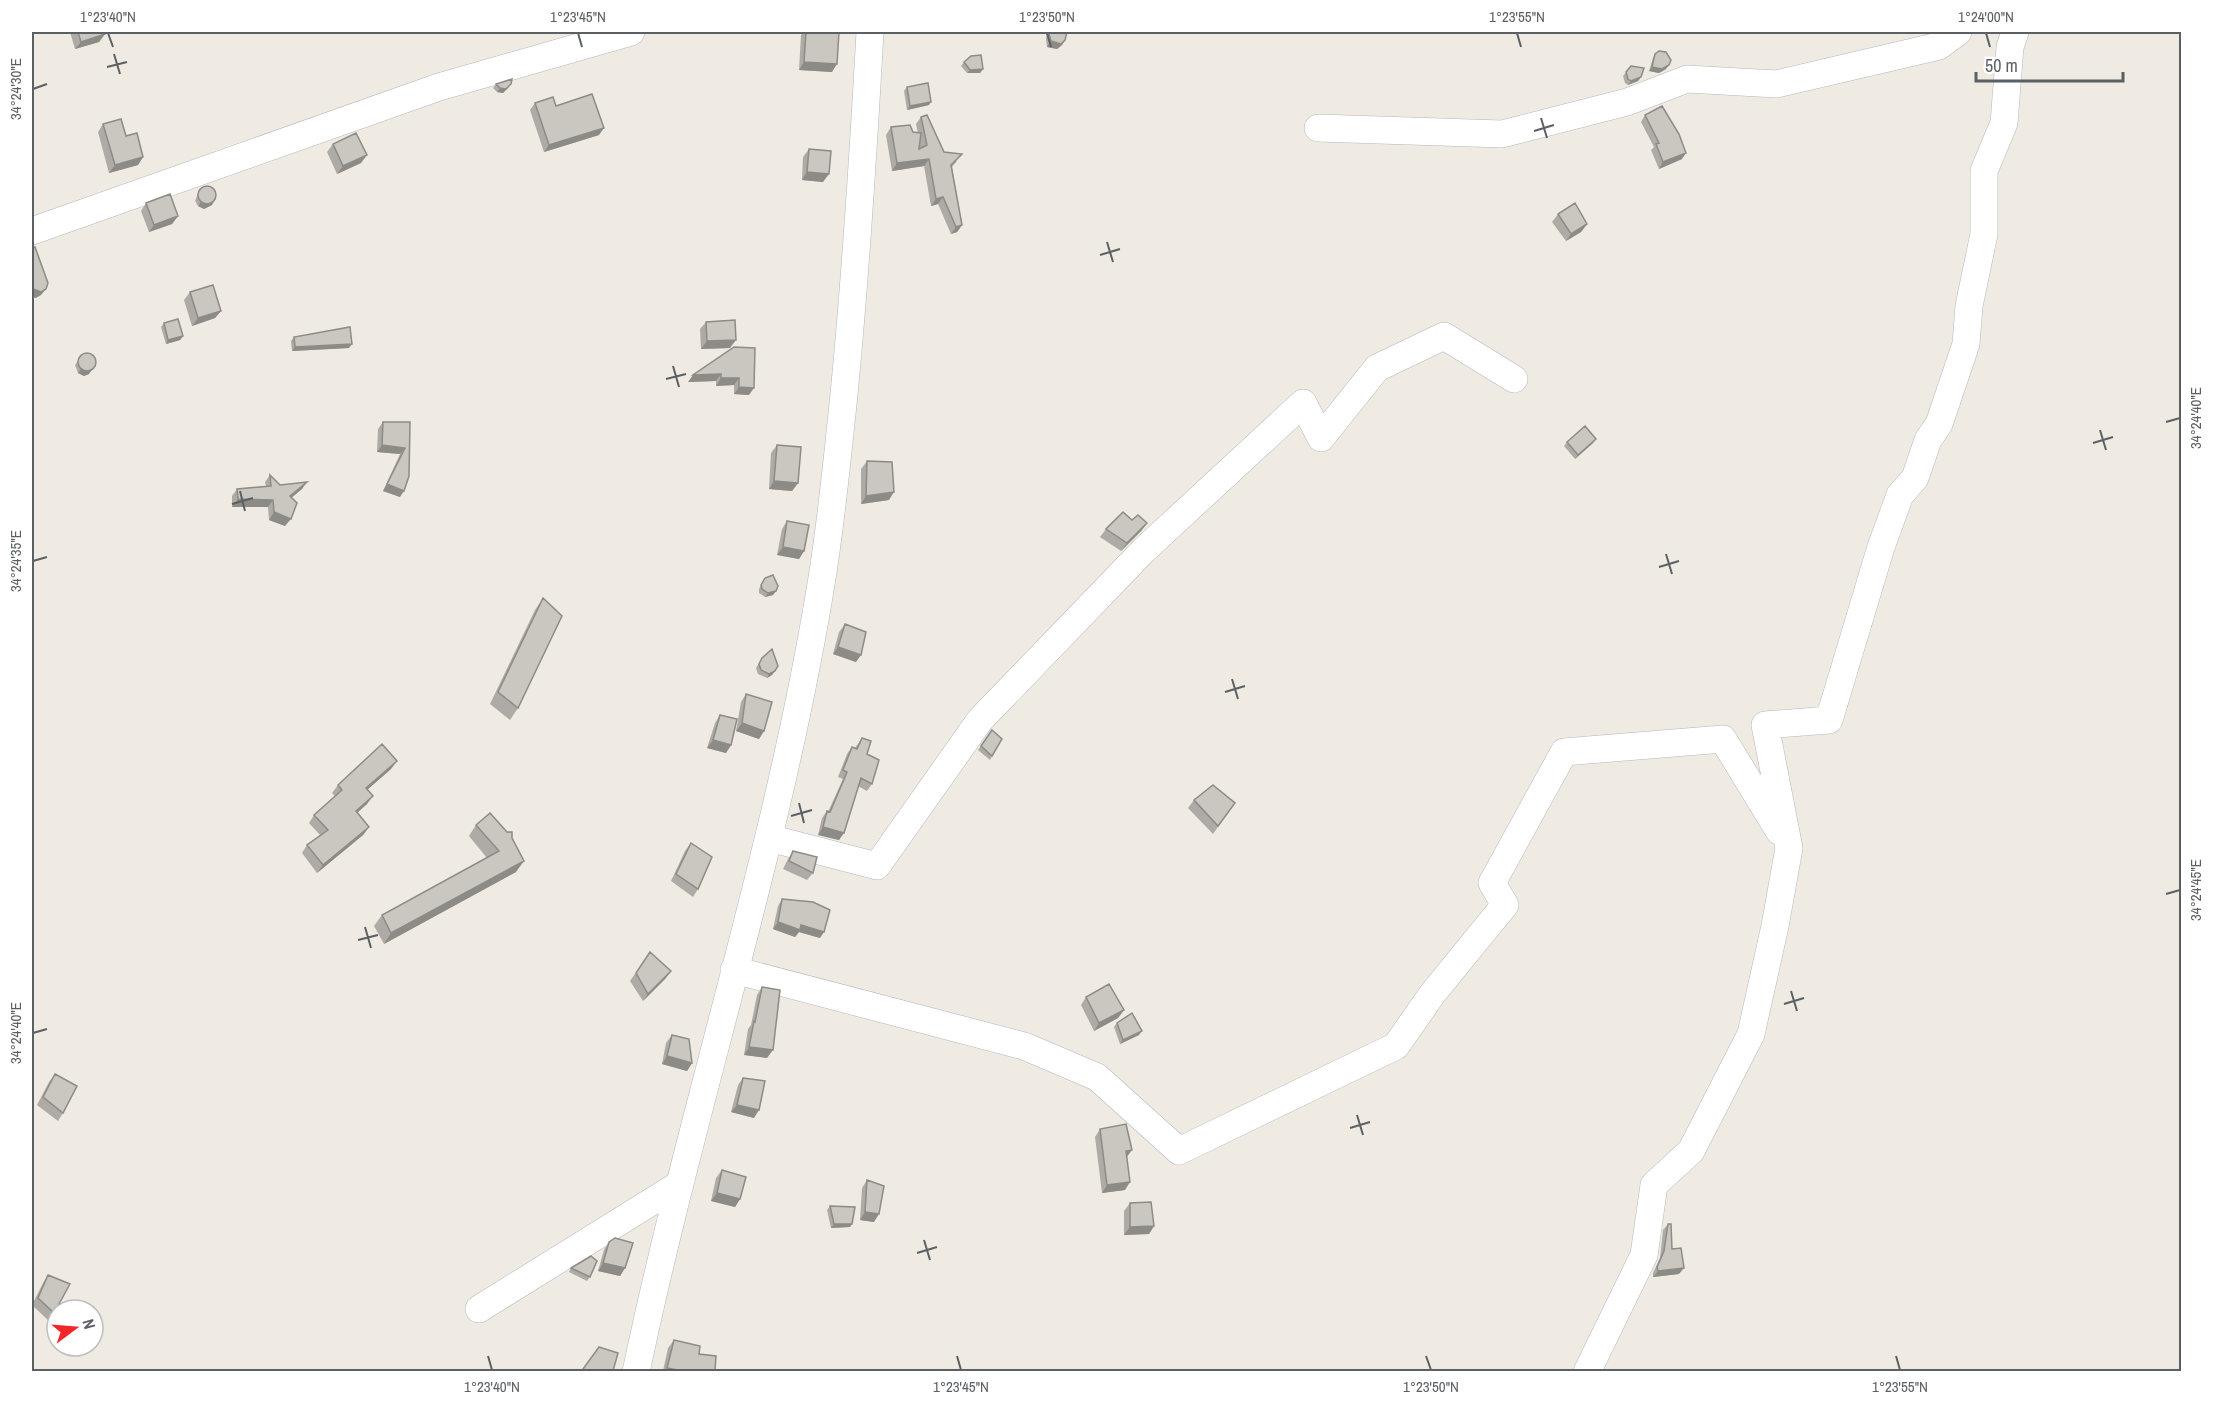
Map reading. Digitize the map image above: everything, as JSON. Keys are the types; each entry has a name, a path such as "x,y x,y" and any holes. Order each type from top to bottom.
{"street":[{"path":"32,231 439,87 632,32"},
{"path":"636,1371 680,1184 769,838 813,623 832,503 850,329 863,167 870,32"},
{"path":"1318,129 1502,134 1628,102 1687,79 1776,84 1939,46 1958,32"},
{"path":"1587,1371 1644,1256 1654,1185 1691,1151 1751,1034 1775,926 1789,848 1765,726 1829,720 1881,548 1900,495 1915,478 1928,440 1939,424 1966,344 1969,306 1984,234 1984,171 2004,123 2010,47 2015,32"},
{"path":"769,838 877,866 980,720 1143,550 1303,403 1321,438 1377,368 1444,336 1514,379"},
{"path":"734,970 1024,1046 1097,1077 1179,1151 1396,1046 1432,993 1505,905 1492,883 1564,752 1723,739 1789,848"},
{"path":"479,1309 680,1184"}],"building":[{"path":"78,32 104,32 105,34 81,42"},
{"path":"806,32 839,32 837,64 804,62"},
{"path":"1050,32 1067,32 1065,40 1061,44 1051,41"},
{"path":"1659,51 1666,52 1671,60 1669,65 1662,69 1652,67 1655,54"},
{"path":"981,55 983,69 970,70 964,62 971,56"},
{"path":"1631,66 1644,68 1641,77 1631,81 1626,72"},
{"path":"512,79 506,89 496,84"},
{"path":"928,83 931,102 910,106 907,87"},
{"path":"592,94 604,128 549,145 535,103 553,97 556,106"},
{"path":"1662,106 1679,134 1686,153 1663,162 1656,144 1659,143 1645,115"},
{"path":"927,115 944,152 962,154 951,165 962,225 956,227 943,197 936,199 929,159 897,163 891,127 910,125 913,132 921,133 919,149 927,145 921,117"},
{"path":"121,119 126,136 137,133 143,157 115,165 103,124"},
{"path":"356,133 367,155 343,166 333,144"},
{"path":"809,149 831,151 829,174 807,172"},
{"path":"207,186 213,189 216,195 213,201 207,204 201,201 198,195 201,189"},
{"path":"170,194 178,216 154,225 146,203"},
{"path":"1575,203 1587,224 1571,234 1558,214"},
{"path":"35,247 48,283 46,289 41,292 32,287 32,248"},
{"path":"213,285 221,311 198,318 190,292"},
{"path":"178,319 183,336 168,340 164,323"},
{"path":"735,320 736,340 707,341 706,322"},
{"path":"350,327 352,344 295,347 294,337"},
{"path":"734,347 755,348 754,388 739,387 739,378 721,378 721,374 693,375"},
{"path":"87,353 93,356 96,362 93,368 87,371 81,368 78,362 81,356"},
{"path":"383,422 410,422 409,476 404,491 387,484 405,448 382,445"},
{"path":"1585,426 1596,439 1578,455 1567,442"},
{"path":"777,445 801,447 798,483 774,481"},
{"path":"867,461 892,462 894,492 866,496"},
{"path":"270,475 280,485 307,482 290,496 297,503 291,519 274,512 273,500 238,499 237,489 271,486"},
{"path":"1123,512 1132,520 1138,515 1147,523 1127,543 1106,529"},
{"path":"787,521 809,525 804,551 783,547"},
{"path":"773,575 778,586 776,591 768,593 762,589 761,585 765,578"},
{"path":"543,598 562,616 518,708 498,692"},
{"path":"845,624 866,632 861,655 838,647"},
{"path":"772,649 778,666 769,674 761,670 759,664"},
{"path":"746,694 772,702 764,731 742,723"},
{"path":"720,715 737,719 731,745 713,740"},
{"path":"992,730 1002,739 992,756 981,746"},
{"path":"862,738 871,741 867,754 879,760 872,784 861,778 844,833 823,827 827,811 830,812 847,772 843,770 852,747 857,749"},
{"path":"382,744 397,761 366,788 373,796 356,811 369,827 323,865 307,845 328,830 314,815 342,790 338,785"},
{"path":"1213,785 1235,803 1218,826 1194,800"},
{"path":"490,813 507,832 512,832 512,838 524,861 391,933 382,915 499,851 476,825"},
{"path":"691,843 712,857 698,889 676,874"},
{"path":"793,851 817,857 813,873 789,861"},
{"path":"782,899 813,902 830,910 824,932 801,925 800,930 778,922"},
{"path":"650,952 671,971 648,994 636,973"},
{"path":"1109,984 1124,1010 1099,1023 1086,997"},
{"path":"762,987 780,990 773,1050 749,1047"},
{"path":"1132,1013 1142,1031 1123,1040 1117,1023"},
{"path":"672,1035 689,1039 692,1063 667,1056"},
{"path":"55,1074 77,1086 63,1113 43,1097"},
{"path":"743,1078 765,1081 759,1110 737,1105"},
{"path":"1126,1124 1132,1150 1126,1151 1130,1182 1107,1185 1100,1129"},
{"path":"722,1170 746,1177 740,1199 717,1193"},
{"path":"867,1180 884,1186 879,1214 865,1212"},
{"path":"1151,1202 1154,1226 1130,1227 1130,1203"},
{"path":"830,1206 855,1207 852,1224 834,1224"},
{"path":"1668,1224 1671,1224 1672,1249 1681,1248 1684,1268 1658,1271 1657,1267 1664,1251"},
{"path":"615,1238 633,1243 625,1268 603,1263 609,1242"},
{"path":"591,1256 597,1261 590,1277 571,1268"},
{"path":"48,1275 70,1284 62,1298 45,1298 45,1305 38,1298"},
{"path":"674,1340 700,1346 699,1354 716,1356 715,1371 683,1371 667,1368"},
{"path":"599,1347 618,1353 613,1371 583,1369"}]}
